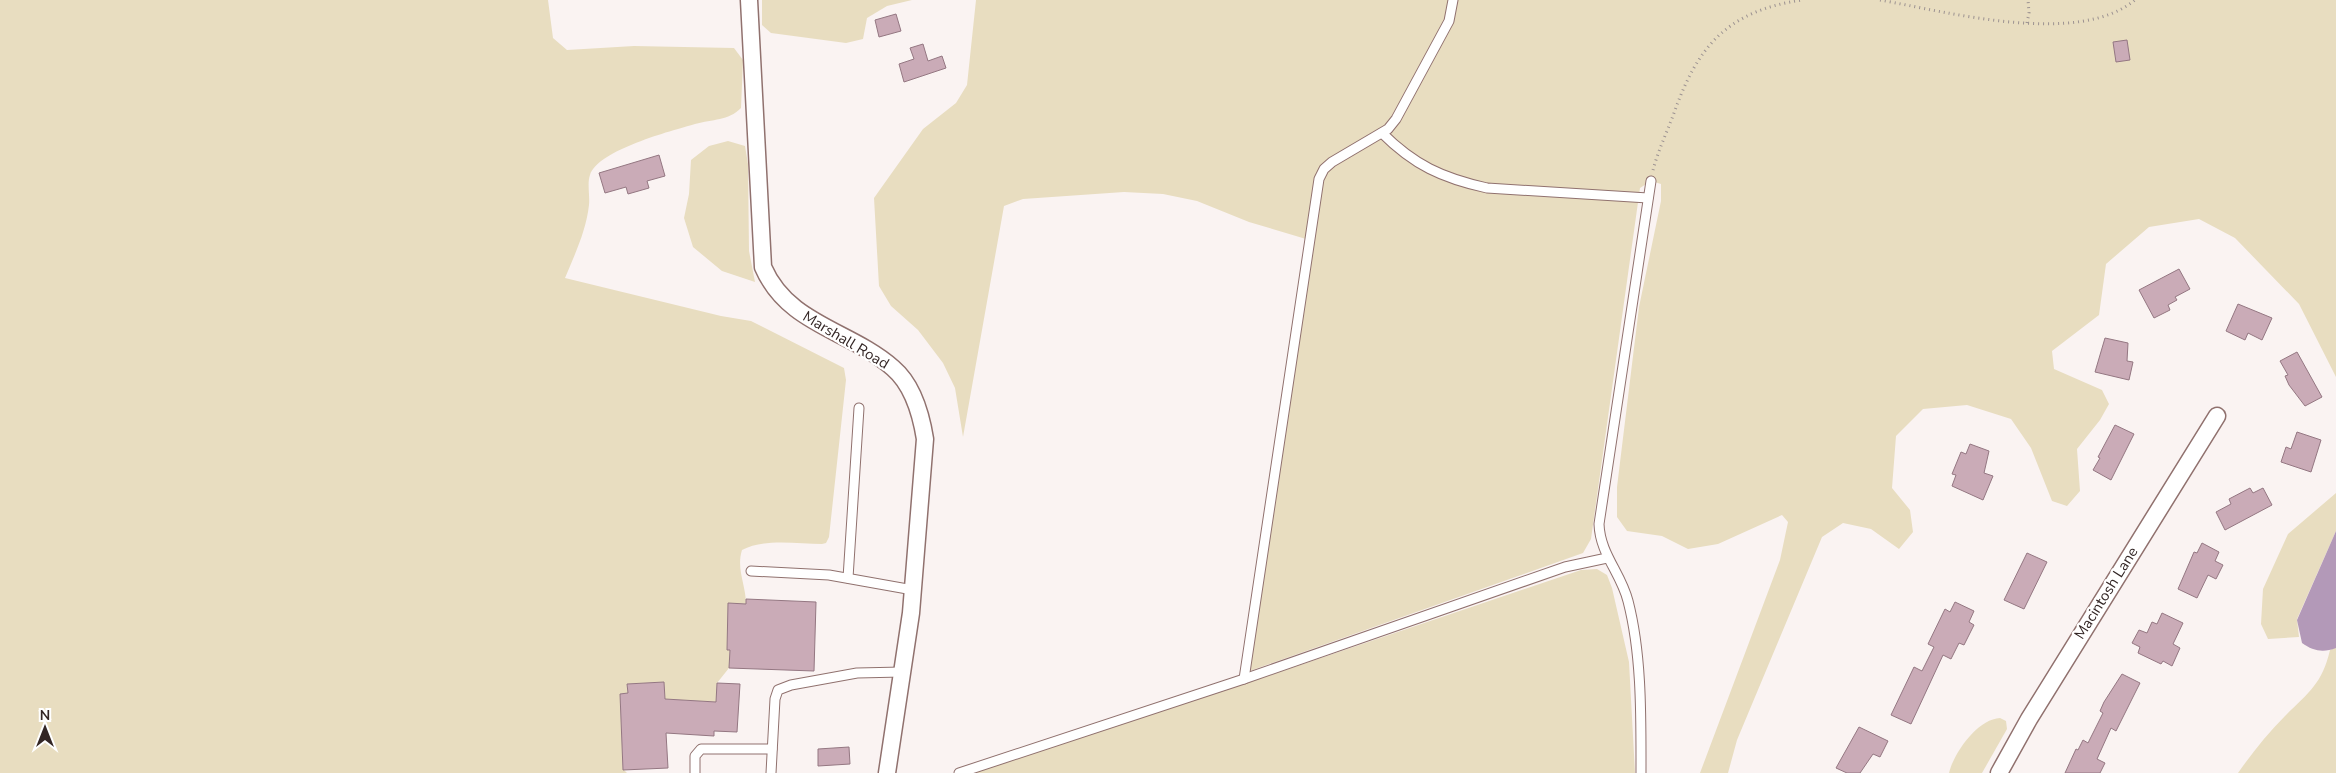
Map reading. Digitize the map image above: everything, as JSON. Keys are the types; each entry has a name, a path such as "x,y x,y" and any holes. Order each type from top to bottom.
{"street":[{"name":"Marshall Road","path":"749,0 763,267 770,282 786,302 894,368 910,391 922,415 926,439 913,590 887,773"},
{"name":"Macintosh Lane","path":"1999,773 2029,719 2217,416"}],"lane":[{"path":"1244,679 1319,179 1324,168 1332,162 1388,129 1407,102 1450,21 1453,0"},
{"path":"1382,132 1426,168 1462,182 1495,188 1648,198"},
{"path":"1641,773 1641,712 1633,622 1622,583 1601,544 1600,518 1650,180"},
{"path":"848,578 859,408"},
{"path":"959,773 1244,679 1565,567 1607,558"},
{"path":"751,571 800,572 848,578 913,590"},
{"path":"771,773 775,699 778,690 791,685 869,671 902,672"},
{"path":"694,773 695,756 701,749 772,750"}],"path":[{"path":"1650,180 1680,92 1692,69 1712,40 1734,23 1765,9 1802,0"},
{"path":"1880,0 2027,23 2082,22 2109,16 2135,0"},
{"path":"2027,23 2029,13 2028,0"}],"shaded area":[{"path":"0,0 548,0 553,38 567,50 634,46 734,48 743,60 741,108 725,117 670,131 636,143 606,157 596,166 589,178 589,205 585,224 580,242 565,278 721,316 751,321 844,368 846,380 829,537 826,543 822,544 771,543 751,546 742,550 740,564 746,604 728,603 727,650 730,650 729,668 717,683 716,702 665,699 664,682 627,684 628,693 620,694 623,769 627,773 0,773"},
{"path":"762,0 912,0 887,6 867,18 863,39 846,43 771,33 762,25"},
{"path":"976,0 2336,0 2336,377 2299,304 2235,238 2199,219 2149,227 2106,264 2099,315 2052,351 2054,369 2102,390 2109,404 2100,420 2077,449 2080,491 2067,506 2052,501 2031,448 2011,419 1967,405 1923,409 1896,436 1892,488 1910,510 1913,532 1899,549 1871,529 1843,523 1822,537 1737,740 1728,773 1700,773 1780,560 1788,522 1782,515 1718,544 1688,549 1662,536 1627,531 1617,517 1617,487 1639,307 1661,201 1661,184 1651,181 1640,188 1591,539 1583,553 1244,673 1306,239 1249,222 1197,201 1163,194 1124,192 1023,199 1004,206 963,437 955,388 943,363 918,330 891,306 879,286 874,198 923,129 956,103 967,85"},
{"path":"728,141 745,146 748,164 749,251 755,282 722,271 693,247 684,218 689,194 691,160 709,146"},
{"path":"2336,493 2336,531 2297,619 2299,637 2268,639 2261,624 2263,589 2288,534"},
{"path":"2336,531 2336,648 2318,650 2302,643 2297,620"},
{"path":"1597,569 1607,575 1612,588 1629,662 1635,773 974,773 973,769 1244,684 1581,570"},
{"path":"2336,647 2336,773 2238,773 2266,736 2314,687 2327,662 2330,650"},
{"path":"2000,718 2006,721 2007,729 1982,773 1949,773 1956,756 1968,738 1983,724"}],"building":[{"path":"896,14 901,31 879,37 875,20"},
{"path":"2127,40 2130,60 2116,62 2113,42"},
{"path":"923,44 928,61 942,56 946,68 904,82 899,64 914,59 910,48"},
{"path":"659,155 665,176 647,181 649,188 628,194 626,187 605,193 599,173"},
{"path":"2179,269 2190,289 2175,297 2177,300 2168,305 2170,310 2154,318 2139,290"},
{"path":"2238,304 2272,318 2262,340 2248,333 2245,340 2226,331"},
{"path":"2105,338 2128,343 2127,361 2133,362 2129,380 2095,372"},
{"path":"2297,352 2322,397 2305,406 2289,385 2285,376 2288,375 2280,361"},
{"path":"2115,425 2134,434 2111,480 2093,470"},
{"path":"2297,432 2321,440 2311,472 2281,462 2286,447 2291,449"},
{"path":"1970,444 1989,451 1984,473 1993,476 1983,500 1952,486 1956,475 1952,474 1961,452 1966,454"},
{"path":"2250,488 2253,493 2263,488 2272,505 2225,530 2216,512 2231,504 2229,499"},
{"path":"2202,543 2219,552 2215,561 2223,565 2216,579 2208,575 2197,598 2178,589 2194,552 2197,553"},
{"path":"2027,553 2047,562 2024,609 2004,600"},
{"path":"746,599 816,602 814,671 729,668 730,650 727,650 728,603 746,604"},
{"path":"1955,602 1974,611 1969,622 1974,625 1964,645 1959,643 1951,659 1943,655 1911,724 1891,715 1914,667 1922,671 1934,647 1928,644 1945,609 1950,612"},
{"path":"2162,613 2183,623 2173,644 2180,648 2172,666 2163,661 2161,664 2138,653 2140,647 2132,643 2139,630 2147,633 2152,622 2157,624"},
{"path":"2122,674 2140,683 2116,731 2111,728 2097,759 2105,763 2100,773 2065,773 2076,749 2078,750 2083,740 2088,743 2103,713 2100,711 2104,702"},
{"path":"664,682 665,699 716,702 717,683 740,684 737,732 714,731 714,736 666,733 668,768 623,770 620,694 628,693 627,684"},
{"path":"1859,727 1888,741 1880,757 1873,754 1860,773 1847,773 1836,768"},
{"path":"849,747 850,764 818,766 818,749"}]}
